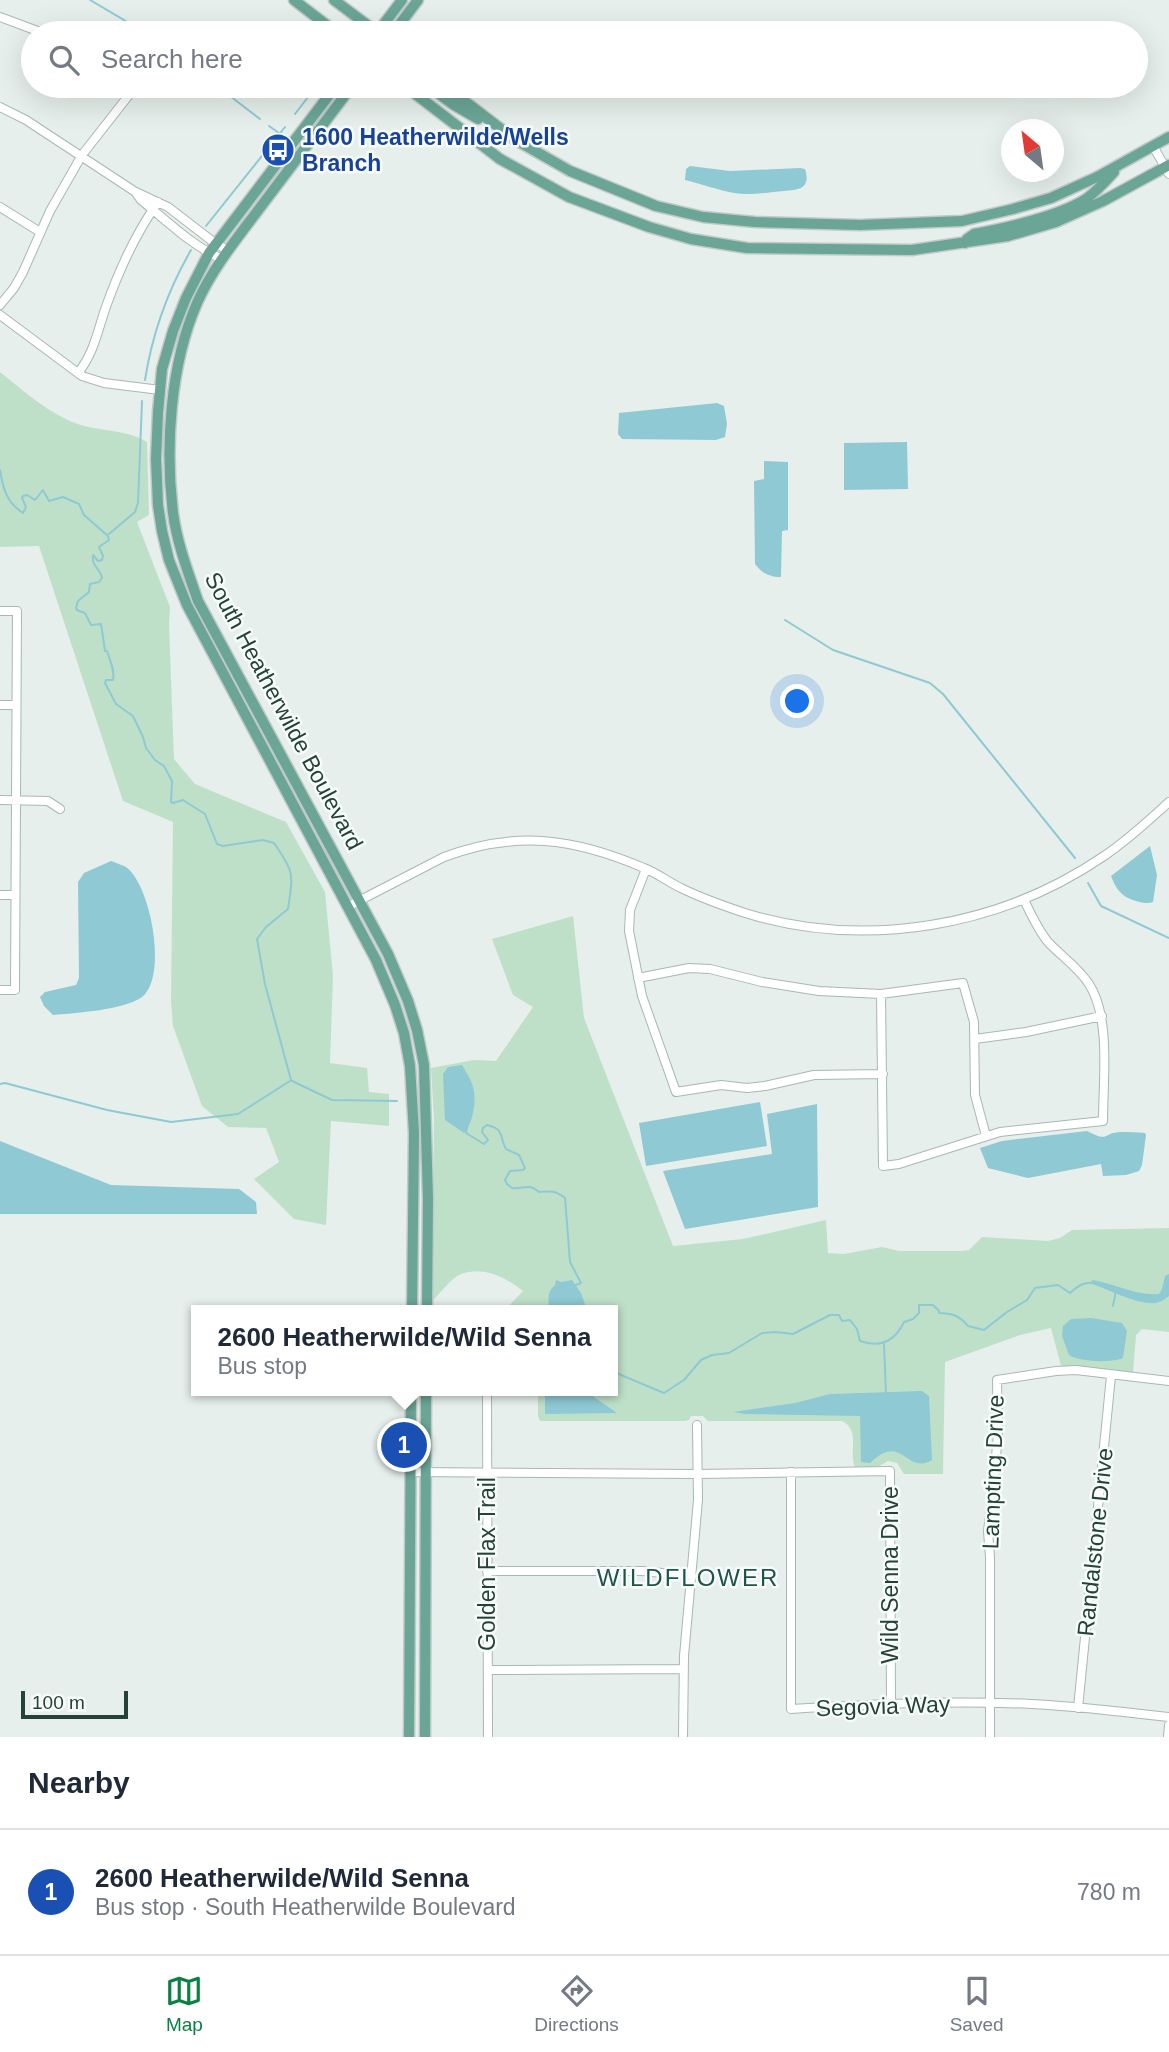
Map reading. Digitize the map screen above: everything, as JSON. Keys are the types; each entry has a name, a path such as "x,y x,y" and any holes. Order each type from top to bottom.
{"main road":[{"path":"294,0 321,21"},
{"path":"334,0 362,21"},
{"path":"387,21 402,0"},
{"path":"402,21 418,0"},
{"name":"South Heatherwilde Boulevard","path":"327,98 212,248 186,298 162,369 156,460 158,505 169,560 187,605 376,960 404,1033 410,1066 414,1119 412,1305"},
{"name":"South Heatherwilde Boulevard","path":"343,98 225,254 198,302 186,335 177,373 172,415 173,514 183,557 198,601 388,954 408,1001 424,1065 428,1199 427,1305"},
{"path":"421,98 500,159 569,197 691,240 747,248 912,250 1008,236 1056,222 1168,169"},
{"path":"444,98 570,171 656,206 703,217 755,222 860,225 962,221 1051,198 1169,137"},
{"path":"460,98 514,139"},
{"path":"965,243 974,234 1027,222 1084,200 1121,164"},
{"path":"649,227 656,206"},
{"path":"207,646 218,640"},
{"path":"412,1198 428,1199"},
{"path":"410,1737 411,1396"},
{"path":"425,1737 426,1396"}],"street":[{"path":"0,17 21,25"},
{"path":"0,305 23,272 40,232 82,155 127,98"},
{"path":"0,107 82,155 212,248 225,254"},
{"path":"1153,146 1168,169"},
{"path":"78,373 92,353 120,270 156,206"},
{"path":"0,207 40,232"},
{"path":"0,315 78,373 104,383 160,390"},
{"path":"0,611 17,611 15,990 0,990"},
{"path":"0,705 16,705"},
{"path":"0,800 48,801 60,809"},
{"path":"347,907 444,857 492,843 531,840 561,842 596,849 646,869 682,888 746,913 810,927 859,931 938,925 984,914 1024,900 1064,881 1139,830 1169,802"},
{"path":"646,869 630,910 629,930 644,1004 676,1092 721,1085 747,1088 765,1086 814,1075 883,1074"},
{"path":"0,895 15,895"},
{"path":"881,994 883,1166 899,1164 1000,1132 1103,1121 1102,1016 1090,985 1046,939 1024,900"},
{"path":"638,978 689,968 807,989 881,994 963,983 971,1007 975,1038 975,1095 986,1136"},
{"path":"975,1038 1026,1032 1102,1016"},
{"name":"Lampting Drive","path":"990,1737 988,1531 998,1434 997,1380 1066,1371 1088,1371 1111,1376 1169,1381"},
{"name":"Randalstone Drive","path":"1078,1708 1111,1376"},
{"name":"Golden Flax Trail","path":"487,1396 488,1737"},
{"path":"683,1737 683,1669 698,1500 697,1424"},
{"name":"Wild Senna Drive","path":"411,1472 697,1474 890,1471 891,1703"},
{"name":"Segovia Way","path":"791,1472 791,1709 891,1703 990,1703 1169,1717"},
{"path":"487,1571 642,1571 692,1576"},
{"path":"488,1670 683,1669"},
{"path":"1168,1737 1169,1725"}],"green space":[{"path":"0,372 67,420 87,427 131,435 147,442 149,515 137,522 170,607 174,759 195,784 286,822 325,892 333,976 330,1063 367,1068 369,1092 389,1094 389,1126 331,1121 326,1225 294,1219 254,1179 279,1162 266,1128 228,1127 202,1106 173,1026 173,822 123,801 39,546 0,547"},
{"path":"573,916 584,1018 673,1246 743,1239 826,1220 828,1253 844,1254 882,1247 899,1251 961,1251 969,1250 982,1237 1048,1241 1060,1238 1072,1230 1169,1228 1169,1332 1142,1329 1136,1335 1133,1373 1061,1366 1051,1328 1020,1335 945,1362 943,1474 904,1474 897,1463 888,1461 874,1469 856,1469 853,1437 848,1425 842,1421 708,1421 703,1416 691,1416 685,1421 540,1421 538,1396 618,1396 618,1305 510,1305 523,1291 502,1277 478,1271 457,1276 432,1301 434,1119 431,1068 474,1060 496,1061 533,1007 513,995 492,939"}],"water":[{"path":"690,166 730,171 800,168 805,169 806,180 803,187 795,190 740,194 685,180 686,169"},
{"path":"717,403 724,406 727,424 725,437 716,440 622,439 618,434 619,413"},
{"path":"907,442 908,489 844,490 844,443"},
{"path":"764,461 788,462 788,530 782,531 781,577 766,574 755,564 754,481 764,479"},
{"path":"1150,846 1157,875 1153,902 1149,903 1123,895 1111,876"},
{"path":"111,861 126,867 135,877 149,911 155,952 150,986 142,997 124,1005 53,1015 40,997 45,992 76,985 79,978 78,882 84,873"},
{"path":"462,1065 472,1084 475,1098 472,1117 464,1133 445,1120 443,1074 448,1067"},
{"path":"760,1102 767,1146 646,1166 639,1123"},
{"path":"817,1104 818,1207 685,1229 663,1171 772,1154 767,1114"},
{"path":"1087,1131 1103,1137 1120,1132 1145,1133 1139,1171 1126,1175 1103,1176 1101,1164 1028,1178 988,1168 980,1148 1002,1141"},
{"path":"0,1141 111,1185 239,1189 256,1202 257,1214 0,1214"},
{"path":"1169,1274 1169,1296 1160,1302 1135,1300 1092,1284 1092,1280 1142,1293 1159,1294 1165,1276"},
{"path":"556,1280 572,1280 585,1305 549,1305 549,1294"},
{"path":"1091,1318 1122,1323 1127,1331 1123,1358 1096,1361 1069,1355 1062,1336 1063,1326 1071,1319"},
{"path":"922,1391 929,1396 932,1460 923,1463 916,1463 890,1451 870,1463 861,1462 860,1416 733,1412 795,1403 830,1394"},
{"path":"545,1396 592,1396 617,1413 545,1414"}],"waterway":[{"path":"90,0 126,21"},
{"path":"233,98 260,119"},
{"path":"295,114 307,98"},
{"path":"269,126 279,133"},
{"path":"206,226 285,127"},
{"path":"145,380 162,313 191,250"},
{"path":"109,534 135,512 138,503 142,401"},
{"path":"0,470 6,494 23,513 26,507 23,496 27,495 35,500 43,490 49,501 63,497 79,504 84,515 108,536 109,540 99,547 102,560 98,561 93,555 93,562 102,578 99,582 90,584 89,592 78,601 76,608 85,613 91,625 101,624 105,651 113,673 113,680 106,680 105,683 116,704 133,716 146,748 155,760 164,766 172,781 171,802 183,800 205,814 217,844 223,846 263,840 274,843 286,861 291,874 288,909 266,927 257,939 265,984 291,1080"},
{"path":"785,620 833,650 930,683 943,694 1075,858"},
{"path":"1088,883 1101,906 1169,938"},
{"path":"0,1084 5,1083 107,1110 171,1122 238,1114 290,1081"},
{"path":"292,1081 332,1100 397,1101"},
{"path":"467,1127 466,1133 484,1144 488,1140 482,1132 483,1128 487,1125 497,1129 506,1149 519,1155 525,1168 510,1171 505,1180 512,1188 531,1187 539,1192 555,1192 565,1198 570,1262 581,1283 576,1285"},
{"path":"618,1373 664,1393 684,1380 701,1360 712,1355 729,1353 762,1333 793,1334 830,1315 839,1315 842,1321 850,1320 857,1329 860,1341 874,1344 886,1341 896,1334 904,1322 919,1313 919,1305 933,1305 939,1313 955,1316 968,1326 984,1330 1027,1300 1035,1288 1058,1285 1070,1293 1081,1285 1094,1283"},
{"path":"1113,1306 1116,1290"},
{"path":"884,1344 886,1394"}],"place":[{"name":"1600 Heatherwilde/Wells Branch","path":"278,150"},
{"name":"2600 Heatherwilde/Wild Senna","path":"404,1445"}],"district":[{"name":"WILDFLOWER","path":"688,1577"}]}
